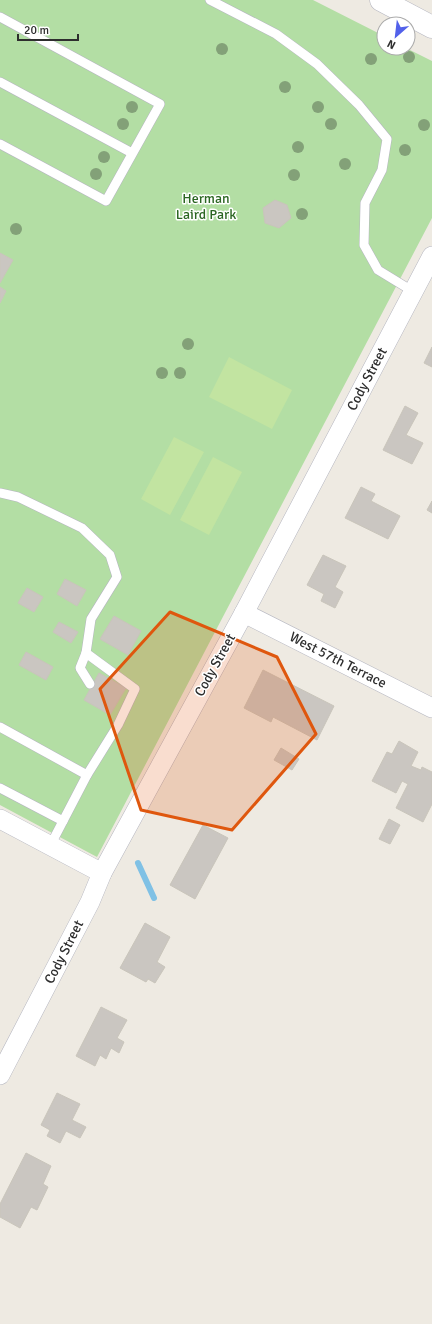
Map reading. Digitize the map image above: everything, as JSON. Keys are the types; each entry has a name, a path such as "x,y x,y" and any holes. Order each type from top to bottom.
{"main road":[{"path":"381,0 432,27"}],"street":[{"name":"Cody Street","path":"0,1075 90,902 102,873 244,613 432,256"},
{"name":"West 57th Terrace","path":"244,613 432,708"},
{"path":"0,819 102,873"}],"lane":[{"path":"210,0 276,34 317,64 360,105 387,138 382,170 365,203 364,245 378,270 414,292"},
{"path":"0,17 160,104 106,201 0,144"},
{"path":"0,82 132,153"},
{"path":"0,493 18,497 82,528 110,555 117,577 91,619 86,652 80,668 90,684"},
{"path":"50,846 87,775 118,725 135,689 86,652"},
{"path":"0,727 87,775"},
{"path":"0,788 63,821"}],"highlighted area":[{"path":"170,612 277,657 316,734 232,830 141,810 100,689"}],"green space":[{"name":"Herman Laird Park","path":"0,0 313,0 376,32 376,56 416,56 416,53 432,61 432,218 97,857 0,805"},
{"path":"229,357 292,390 272,429 209,397"},
{"path":"174,437 204,452 170,515 141,499"},
{"path":"213,457 242,472 209,535 180,520"}],"building":[{"path":"275,200 287,205 291,218 279,228 265,223 263,208"},
{"path":"0,253 13,260 0,283"},
{"path":"0,287 6,291 0,303"},
{"path":"432,347 432,367 424,363"},
{"path":"405,406 418,413 406,435 423,443 412,464 383,450"},
{"path":"361,487 375,494 371,501 400,516 388,539 345,518"},
{"path":"432,501 432,513 427,510"},
{"path":"323,555 346,566 335,587 343,592 335,608 321,601 324,594 307,585"},
{"path":"65,579 86,590 77,606 57,594"},
{"path":"27,588 43,597 34,612 18,603"},
{"path":"114,616 141,631 128,655 100,639"},
{"path":"59,622 78,632 71,643 53,632"},
{"path":"26,652 53,667 46,680 19,665"},
{"path":"263,670 334,706 317,740 273,717 271,722 244,708"},
{"path":"99,673 126,688 110,715 84,700"},
{"path":"399,741 418,752 411,766 421,770 422,767 432,772 432,804 423,822 396,808 408,784 402,781 396,793 372,781 387,752 392,754"},
{"path":"281,748 299,759 292,770 274,760"},
{"path":"389,819 400,825 390,844 379,839"},
{"path":"203,825 228,838 195,899 170,885"},
{"path":"145,923 170,937 157,962 165,967 155,983 148,979 146,982 120,968"},
{"path":"101,1007 127,1020 117,1038 124,1042 119,1053 111,1048 106,1059 100,1055 95,1066 76,1056"},
{"path":"57,1093 80,1104 72,1120 86,1127 80,1138 66,1131 60,1143 47,1136 50,1130 41,1125"},
{"path":"26,1153 51,1166 43,1184 48,1187 37,1210 31,1207 20,1228 0,1217 0,1204"}],"waterway":[{"path":"138,863 154,898"}]}
